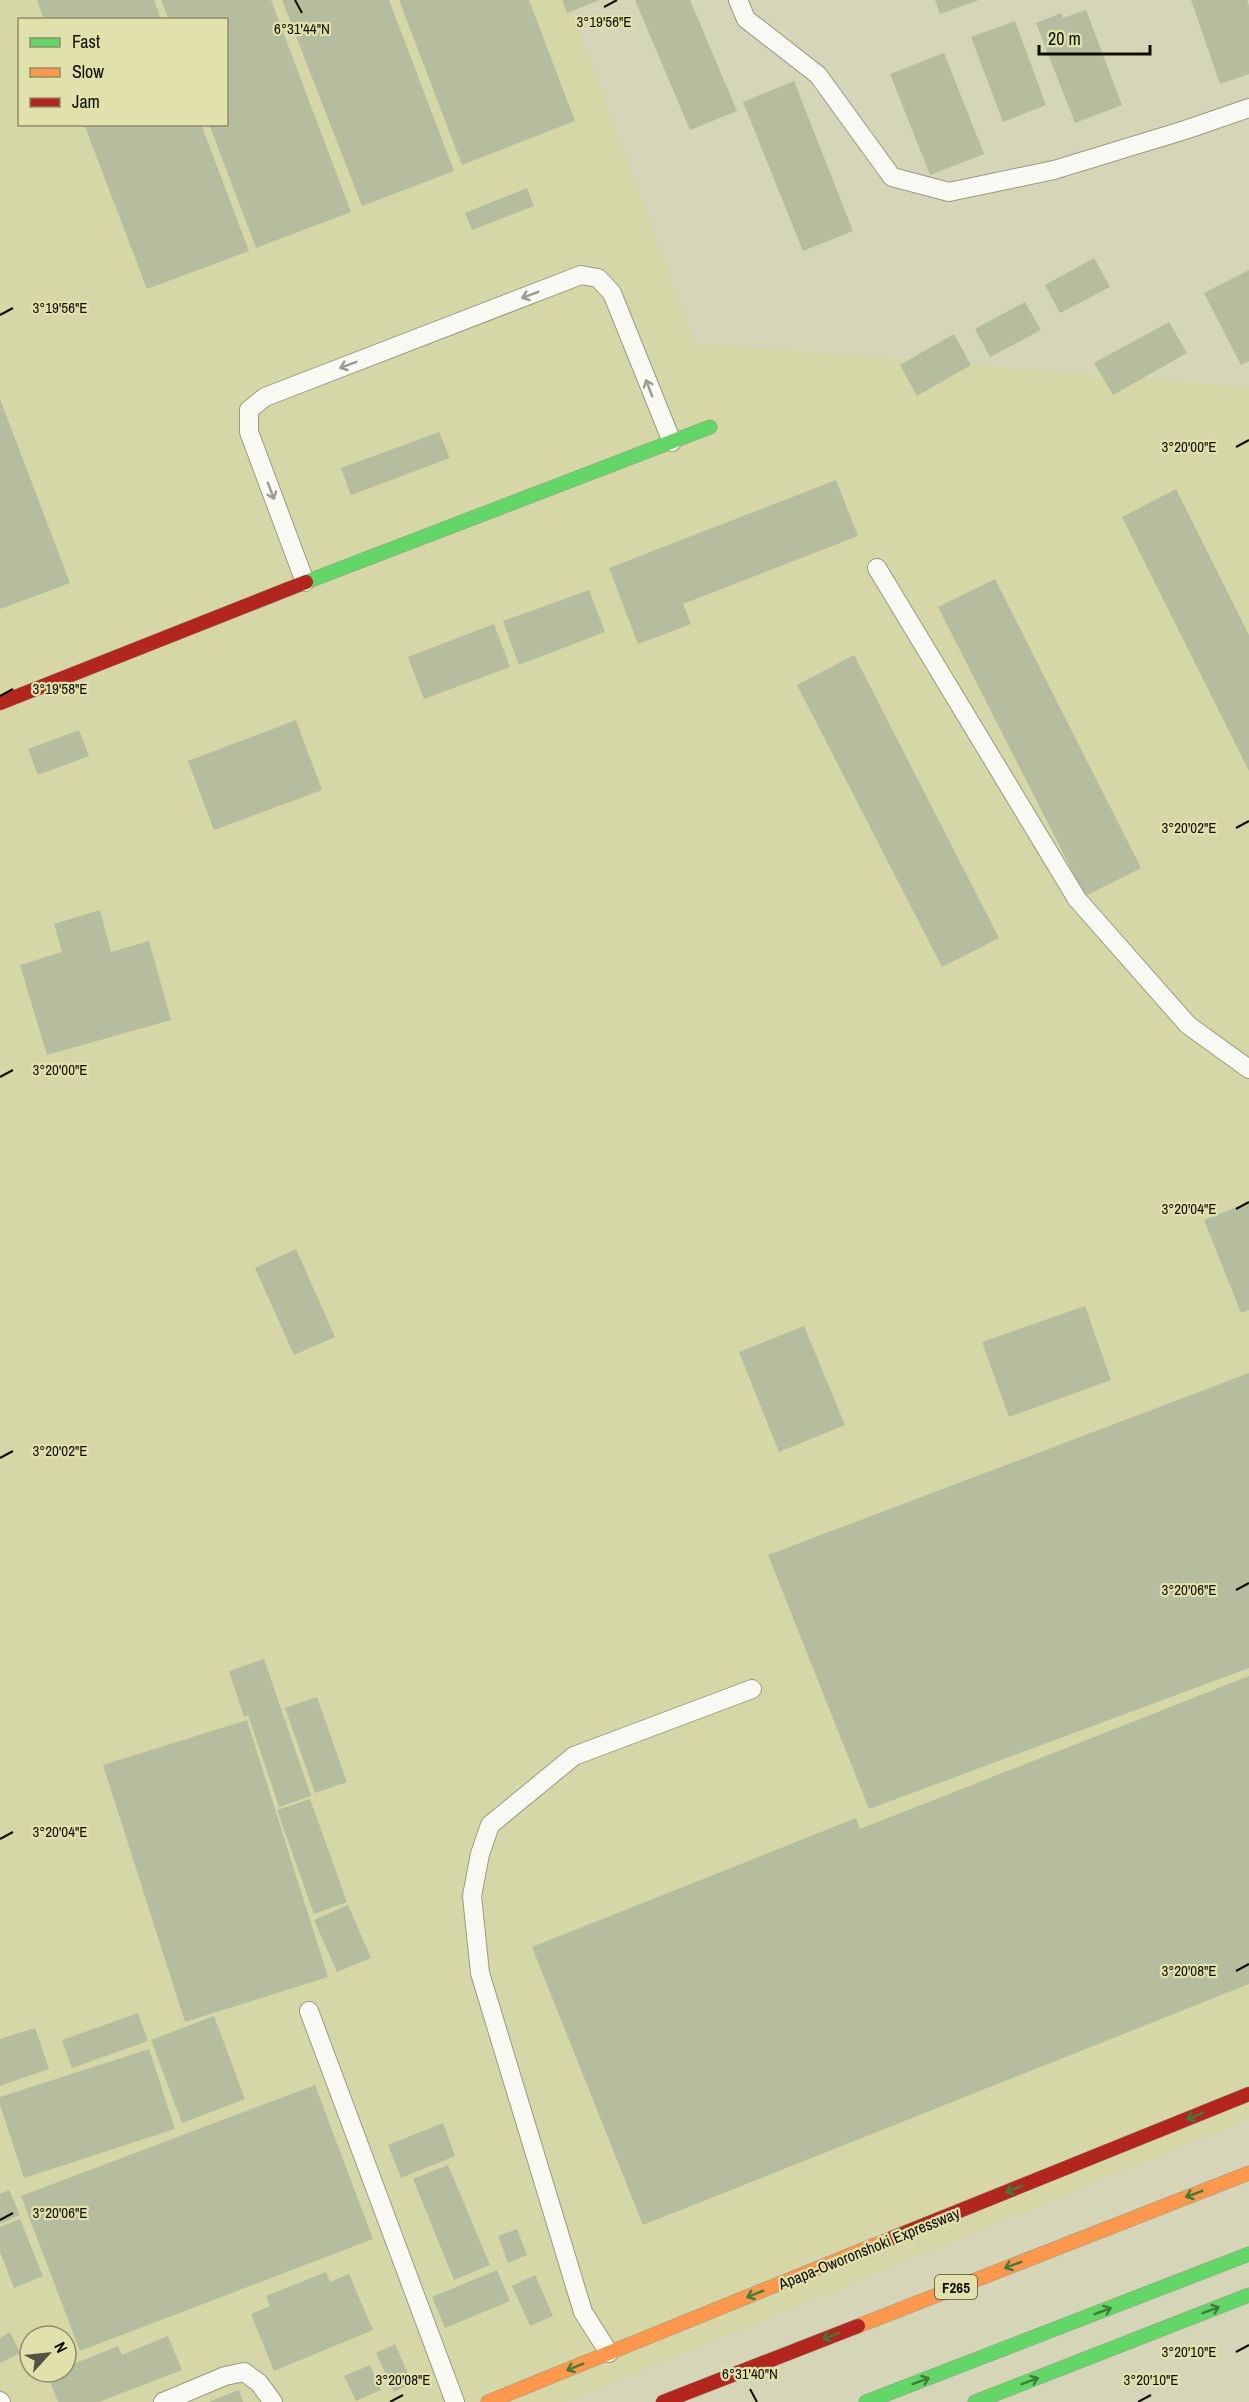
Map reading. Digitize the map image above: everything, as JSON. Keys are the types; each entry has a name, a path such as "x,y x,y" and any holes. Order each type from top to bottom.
{"main road":[{"path":"0,703 305,582 710,427"},
{"name":"Apapa-Oworonshoki Expressway","path":"488,2402 1249,2094"},
{"name":"F265","path":"663,2402 1249,2173"},
{"path":"866,2402 1249,2254"},
{"path":"975,2402 1249,2295"}],"lane":[{"path":"738,0 746,19 818,75 892,177 949,192 1054,170 1249,108"},
{"path":"305,582 249,432 249,410 265,397 581,275 598,278 612,293 672,442"},
{"path":"877,568 1077,899 1188,1025 1249,1069"},
{"path":"609,2353 583,2312 480,1973 472,1896 480,1854 490,1825 574,1756 752,1689"},
{"path":"309,2011 455,2402"},
{"path":"163,2402 225,2376 244,2372 259,2382 273,2402"}],"shaded area":[{"path":"0,0 568,0 695,343 1249,387 1249,2119 566,2402 0,2402"}],"building":[{"path":"37,0 154,0 160,18 43,18"},
{"path":"161,0 271,0 351,212 256,248 210,126 228,126 228,18 168,18"},
{"path":"282,0 389,0 454,171 362,206"},
{"path":"399,0 529,0 575,121 462,165"},
{"path":"562,0 600,0 567,13"},
{"path":"635,0 690,0 737,111 690,130"},
{"path":"935,0 979,0 940,14"},
{"path":"1191,0 1247,0 1249,6 1249,74 1220,84"},
{"path":"1086,10 1122,105 1075,123 1036,23 1061,13 1063,18"},
{"path":"1015,21 1046,105 1003,122 971,37"},
{"path":"944,53 984,154 930,175 890,74"},
{"path":"794,81 853,231 803,251 743,102"},
{"path":"85,126 202,126 249,251 147,289"},
{"path":"527,188 534,206 472,230 465,213"},
{"path":"1094,258 1110,287 1060,313 1045,285"},
{"path":"1249,270 1249,361 1241,365 1204,293"},
{"path":"1025,302 1041,330 990,357 975,329"},
{"path":"1169,322 1187,353 1113,395 1094,363"},
{"path":"954,334 971,365 917,396 900,365"},
{"path":"0,399 70,583 0,609"},
{"path":"439,432 450,458 351,495 341,468"},
{"path":"836,480 858,536 683,604 691,624 638,644 609,568"},
{"path":"1176,489 1249,635 1249,771 1122,517"},
{"path":"995,579 1141,868 1085,896 938,607"},
{"path":"589,590 605,632 519,665 503,621"},
{"path":"494,624 510,667 424,699 408,657"},
{"path":"854,655 999,938 942,967 797,685"},
{"path":"296,720 322,790 214,830 188,761"},
{"path":"79,730 89,756 38,775 28,749"},
{"path":"100,910 111,952 149,941 171,1020 47,1055 20,965 62,952 54,924"},
{"path":"1249,1202 1249,1310 1241,1313 1204,1220"},
{"path":"296,1249 335,1337 294,1355 255,1268"},
{"path":"1085,1306 1111,1380 1009,1417 982,1342"},
{"path":"804,1326 845,1425 779,1452 739,1352"},
{"path":"1249,1373 1249,1668 869,1809 768,1555"},
{"path":"264,1659 311,1796 279,1807 248,1715 244,1717 229,1671"},
{"path":"1249,1676 1249,1984 643,2225 532,1947 856,1818 860,1829"},
{"path":"317,1697 347,1782 315,1793 285,1708"},
{"path":"247,1720 328,1977 185,2022 103,1765"},
{"path":"310,1799 347,1902 314,1914 277,1810"},
{"path":"348,1905 371,1958 337,1972 314,1920"},
{"path":"138,2013 148,2041 72,2068 62,2040"},
{"path":"214,2016 245,2099 182,2123 151,2040"},
{"path":"35,2028 49,2069 0,2086 0,2039"},
{"path":"149,2049 175,2129 24,2178 0,2105 0,2097"},
{"path":"315,2085 373,2239 80,2351 78,2324 70,2324 21,2196"},
{"path":"443,2123 455,2156 401,2178 388,2145"},
{"path":"448,2165 490,2265 454,2280 413,2179"},
{"path":"9,2190 20,2215 0,2224 0,2194"},
{"path":"20,2219 43,2276 14,2288 0,2252 0,2227"},
{"path":"517,2229 527,2255 508,2263 498,2236"},
{"path":"497,2270 510,2301 445,2328 432,2297"},
{"path":"326,2272 330,2282 349,2274 373,2330 274,2371 251,2314 270,2306 266,2296"},
{"path":"535,2275 553,2316 530,2326 512,2286"},
{"path":"10,2332 18,2354 0,2363 0,2338"},
{"path":"168,2336 182,2370 99,2402 58,2402 51,2384 78,2384 78,2362 118,2346 122,2355"},
{"path":"395,2344 412,2383 394,2392 376,2353"},
{"path":"370,2365 381,2390 356,2401 344,2376"},
{"path":"239,2390 243,2402 208,2402"}],"traffic: fast":[{"path":"306,582 710,427"},
{"path":"866,2402 1249,2254"},
{"path":"975,2402 1249,2295"}],"traffic: slow":[{"path":"858,2326 1249,2173"},
{"path":"488,2402 892,2238"}],"traffic: jam":[{"path":"0,703 306,582"},
{"path":"892,2238 1249,2094"},
{"path":"663,2402 858,2326"}]}
